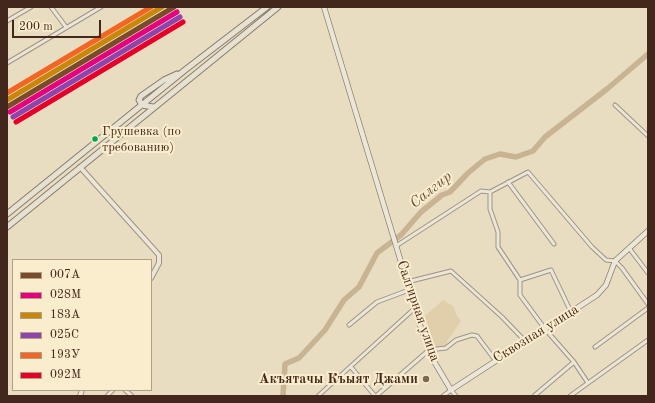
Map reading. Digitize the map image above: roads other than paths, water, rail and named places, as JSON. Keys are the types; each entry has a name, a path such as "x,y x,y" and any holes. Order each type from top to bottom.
{"main road":[{"path":"7,214 141,104 267,7"},
{"path":"7,227 278,7"},
{"name":"Салгирная улица","path":"324,7 409,290 432,358 451,390"},
{"path":"141,104 140,97 143,93 164,80 185,70"},
{"path":"141,104 153,107"},
{"path":"615,261 648,231"},
{"name":"Сквозная улица","path":"451,390 525,341 591,300 602,291 609,279 615,261"}],"street":[{"path":"7,21 31,7"},
{"path":"51,7 66,27"},
{"path":"7,63 101,7"},
{"path":"615,105 648,136"},
{"path":"80,167 159,255 159,264 152,276"},
{"path":"395,245 481,191 490,192 528,172 592,247 606,260 615,261 633,282 648,304"},
{"path":"508,182 554,244"},
{"path":"490,192 490,209 498,232 498,247 520,280 520,295 545,329 574,362 588,383"},
{"path":"629,248 648,273"},
{"path":"520,280 551,270 571,312"},
{"path":"407,282 451,271 502,317 525,341"},
{"path":"349,325 377,302 409,290"},
{"path":"318,396 415,308"},
{"path":"595,347 648,308"},
{"path":"351,367 376,396 429,350 446,348 456,340 475,335 496,360"},
{"path":"570,396 648,340"},
{"path":"534,396 574,362"},
{"name":"Сквозная улица","path":"443,396 451,390"},
{"name":"Салгирная улица","path":"451,390 456,396"}],"waterway":[{"name":"Салгир","path":"283,396 285,364 299,358 325,330 344,300 359,287 377,253 401,235 421,212 442,195 450,192 468,173 485,159 500,154 516,157 533,151 545,137 607,89 648,54"}],"place":[{"name":"Грушевка (по требованию)","path":"95,139"},
{"name":"Акъятачы Къыят Джами","path":"426,379"}]}
